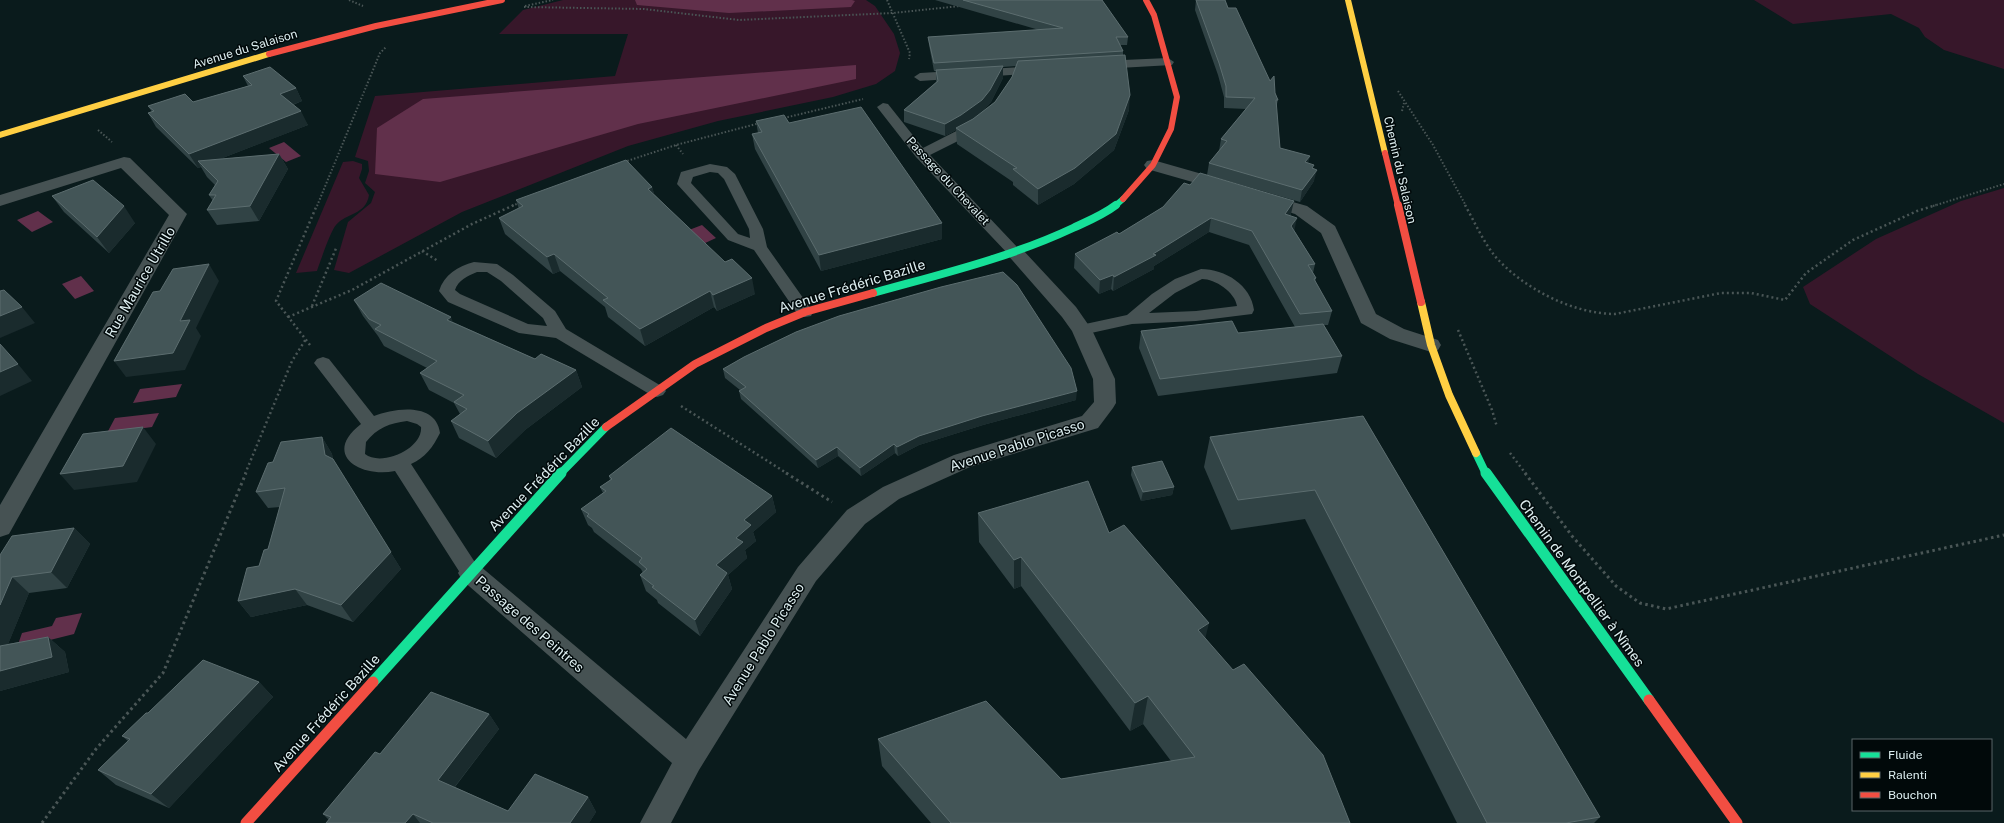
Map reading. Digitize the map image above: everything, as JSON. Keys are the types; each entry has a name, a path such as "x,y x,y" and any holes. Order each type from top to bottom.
{"street":[{"name":"Avenue du Salaison","path":"0,135 310,42 376,26 502,0"},
{"name":"Avenue Frédéric Bazille","path":"246,823 542,493 601,432 695,364 766,328 805,312 1015,253 1058,236 1094,218 1120,202 1153,165 1171,129 1177,97 1154,15 1146,0"},
{"name":"Chemin du Salaison","path":"1348,0 1430,345"},
{"path":"0,200 124,162"},
{"name":"Rue Maurice Utrillo","path":"0,528 178,214 124,162"},
{"path":"1153,165 1301,210 1329,230 1368,318 1397,334 1430,345"},
{"name":"Avenue Pablo Picasso","path":"655,823 689,760 807,574 856,517 891,493 962,461 1090,422 1105,402 1104,379 1082,330 1069,312 1015,253"},
{"name":"Chemin de Montpellier à Nîmes","path":"1430,345 1449,394 1485,472 1737,823"},
{"name":"Passage des Peintres","path":"471,573 689,760"}],"lane":[{"path":"1091,66 1168,62"},
{"path":"920,77 1011,78 1051,69"},
{"name":"Passage du Chevalet","path":"882,107 921,154 1015,253"},
{"path":"921,154 973,129 989,116"},
{"path":"759,247 734,237 684,184 686,175 710,168 722,170 730,177 756,229 759,247 805,312"},
{"path":"560,333 549,315 507,278 491,267 474,267 458,274 449,284 447,291 454,298 525,329 560,333 657,391"},
{"path":"1082,330 1132,319 1196,316 1246,310 1245,299 1237,288 1210,274 1195,274 1156,299 1132,319"},
{"path":"323,363 371,425"},
{"path":"394,416 417,416 425,420 430,425 429,437 422,450 400,463 373,467 363,464 356,459 353,451 355,442 371,425 394,416"},
{"name":"Passage des Peintres","path":"400,463 471,573"}],"path":[{"path":"554,0 519,7 541,9 644,9 739,20 893,13 963,6"},
{"path":"887,0 910,53 908,65"},
{"path":"42,823 96,749 163,673 292,361 306,339 276,301 338,157 380,53 398,31 388,32 376,26"},
{"path":"1395,86 1404,104 1434,145 1452,184 1494,255 1516,276 1541,292 1568,306 1599,314 1615,314 1722,293 1750,292 1785,300 1806,273 1853,240 1917,211 2004,184"},
{"path":"778,119 868,98"},
{"path":"1402,118 1404,104"},
{"path":"77,113 111,140 124,162"},
{"path":"617,165 676,145 763,122"},
{"path":"288,317 352,290 472,224 522,202"},
{"path":"312,307 337,246"},
{"path":"1457,327 1492,410 1498,430"},
{"path":"657,391 856,517"},
{"path":"1507,449 1572,536 1616,586 1640,604 1666,608 2004,535"}],"shaded area":[{"path":"563,0 866,0 875,6 894,34 900,53 895,71 876,84 833,97 718,121 628,146 462,212 349,273 334,270 348,222 371,203 375,192 365,183 369,171 368,161 355,157 375,96 615,76 628,34 499,34 523,10"},
{"path":"635,0 855,1 851,7 729,13 637,5"},
{"path":"1754,0 2004,0 2004,69 1944,50 1925,37 1919,28 1891,14 1793,24"},
{"path":"856,65 856,79 638,124 440,182 375,174 377,128 423,99"},
{"path":"284,142 301,156 286,162 269,148"},
{"path":"353,161 362,164 359,178 369,195 367,202 360,210 340,221 336,225 317,271 296,273 343,162"},
{"path":"2004,188 2004,423 1918,374 1810,304 1803,287 1876,239 1961,201"},
{"path":"38,211 53,222 32,232 17,220"},
{"path":"702,225 716,238 703,244 689,230"},
{"path":"81,276 94,291 75,299 62,284"},
{"path":"182,384 176,397 133,403 140,389"},
{"path":"159,413 152,427 107,433 115,418"},
{"path":"82,613 74,634 50,640 14,656 22,633 52,626 56,618"}],"building":[{"path":"963,0 1102,0 1128,37 1116,37 1123,51 934,63 928,37 1063,28"},
{"path":"1196,0 1225,0 1228,8 1236,8 1270,81 1274,76 1275,93 1278,100 1276,100 1280,148 1310,156 1305,162 1314,165 1312,168 1317,170 1302,190 1209,163 1227,141 1221,139 1255,98 1226,97 1226,86 1219,63"},
{"path":"1125,55 1130,95 1116,134 1075,168 1038,189 1013,169 1017,168 956,128 973,119 995,102 1012,77 1018,61"},
{"path":"1003,66 990,90 982,100 945,124 904,110 938,81 936,70"},
{"path":"270,67 296,88 280,94 301,111 189,154 148,113 154,111 148,106 185,94 193,102 252,85 243,76"},
{"path":"861,107 942,223 819,255 752,134 762,132 756,121 784,115 789,123"},
{"path":"279,154 250,206 207,210 216,195 209,195 218,181 198,161"},
{"path":"626,160 652,187 648,189 725,262 732,259 752,278 713,295 710,291 640,329 603,300 608,298 554,254 547,257 499,218 523,206 516,200"},
{"path":"1200,173 1294,201 1285,214 1297,218 1291,226 1315,264 1308,265 1332,311 1300,314 1252,231 1211,218 1153,254 1156,255 1114,277 1113,275 1100,280 1075,254 1117,232 1119,234 1163,207 1184,183 1190,185"},
{"path":"93,180 124,206 97,237 52,196"},
{"path":"209,264 180,321 190,320 173,353 114,361 153,292 160,291 173,269"},
{"path":"1003,272 1017,285 1071,368 1077,391 982,416 919,436 897,447 894,444 860,468 837,447 816,460 739,391 746,387 723,369 744,357 796,332 839,316 941,287"},
{"path":"381,283 451,317 447,320 535,359 541,354 576,370 517,413 488,441 451,421 467,409 454,402 464,395 420,373 437,361 375,329 381,325 369,319 354,300"},
{"path":"4,290 22,307 0,316 0,291"},
{"path":"1232,321 1238,333 1323,324 1342,356 1160,379 1141,331"},
{"path":"0,344 18,364 0,372"},
{"path":"1363,416 1600,817 1566,823 1487,823 1315,490 1238,500 1210,437"},
{"path":"143,427 123,466 60,474 83,434"},
{"path":"671,428 772,496 744,520 751,525 736,538 743,542 716,565 727,573 695,620 652,587 654,586 640,575 647,569 639,562 642,558 587,516 589,514 581,509 606,491 600,487 612,479 609,476"},
{"path":"322,437 325,455 333,459 391,552 341,605 295,589 238,601 247,568 259,566 264,550 268,549 285,488 256,492 268,463 273,462 281,442"},
{"path":"1162,461 1174,487 1143,492 1132,467"},
{"path":"1088,481 1109,533 1124,525 1209,623 1198,630 1233,670 1244,664 1323,755 1350,823 951,823 878,739 986,701 1061,779 1195,757 1148,696 1135,703 1021,557 1014,560 978,513"},
{"path":"74,528 51,572 12,577 0,605 0,555 12,536"},
{"path":"48,637 52,657 0,671 0,646"},
{"path":"203,660 259,682 151,794 98,770 130,739 122,736"},
{"path":"431,692 489,714 438,780 508,811 535,774 588,797 570,823 433,823 413,814 405,823 326,823 331,817 323,814 375,752 380,754"}],"traffic: fast":[{"path":"873,293 1007,255 1059,235 1094,218 1110,209 1123,199"},
{"path":"373,682 542,493 606,427"},
{"path":"1476,453 1485,472 1649,700"}],"traffic: slow":[{"path":"1348,0 1385,153"},
{"path":"0,135 269,54"},
{"path":"1421,302 1431,345 1449,395 1476,453"}],"traffic: jam":[{"path":"269,54 376,26 502,0"},
{"path":"1123,199 1153,165 1171,129 1177,97 1154,15 1146,0"},
{"path":"1385,153 1421,302"},
{"path":"606,427 695,364 766,328 805,312 873,293"},
{"path":"246,823 373,682"},
{"path":"1649,700 1737,823"}]}
